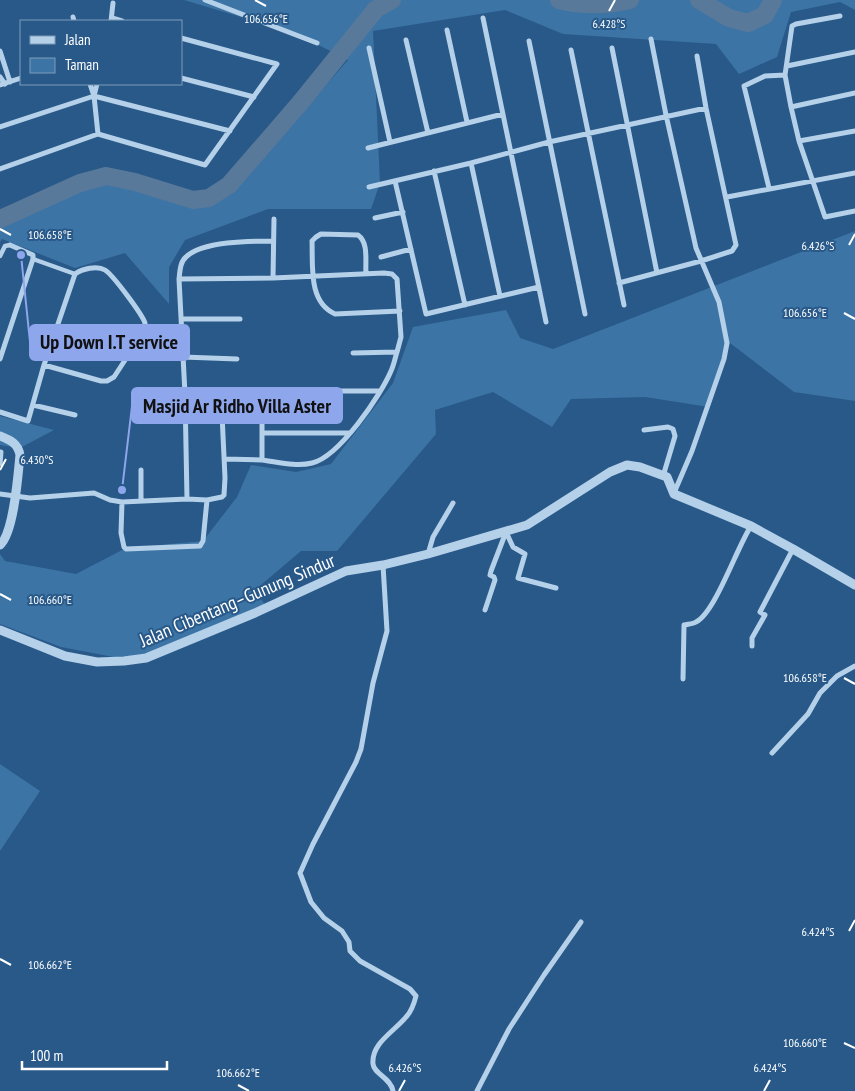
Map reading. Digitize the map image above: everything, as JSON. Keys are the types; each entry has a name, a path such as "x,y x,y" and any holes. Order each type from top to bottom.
{"street":[{"path":"205,0 317,44"},
{"path":"111,20 112,3"},
{"path":"840,16 792,26 785,75 799,141 825,217 855,211"},
{"path":"483,18 546,322"},
{"path":"447,30 467,122"},
{"path":"0,168 98,134 205,165 277,64 182,38"},
{"path":"651,39 696,248 719,302 727,343 724,359 695,442 674,494"},
{"path":"406,40 428,133"},
{"path":"529,41 585,314"},
{"path":"369,48 390,142"},
{"path":"612,48 657,273"},
{"path":"0,50 5,84"},
{"path":"571,50 624,304"},
{"path":"787,66 855,52"},
{"path":"619,283 701,262 732,251 735,248 736,244 706,108 698,56"},
{"path":"769,188 744,86 764,76 785,75"},
{"path":"0,76 5,84"},
{"path":"5,84 20,78"},
{"path":"182,78 254,97"},
{"path":"90,85 94,96 98,134"},
{"path":"94,96 97,85"},
{"path":"791,107 855,93"},
{"path":"0,127 94,96 230,131"},
{"path":"369,187 549,142 666,115 706,108"},
{"path":"368,148 503,114"},
{"path":"799,141 855,131"},
{"path":"471,163 500,296"},
{"path":"434,171 465,305"},
{"path":"726,197 855,173"},
{"path":"395,181 426,314 539,287"},
{"path":"375,218 402,212"},
{"path":"274,219 274,278"},
{"path":"366,274 365,243 363,238 358,235 321,234 312,242 315,290 326,310 335,314 400,311"},
{"path":"187,498 185,394 179,279 181,264 186,257 211,245 247,241 273,241"},
{"path":"0,256 5,246 10,245 33,255 0,359"},
{"path":"381,257 411,250"},
{"path":"33,259 75,274"},
{"path":"0,412 28,420 34,405 44,365 75,274 80,270 104,269 115,280 137,310 145,324 144,330 114,376 107,381 44,365"},
{"path":"179,279 313,277 384,273 392,274 397,279 401,337 392,370 380,391 342,443 327,456 313,463 293,464 262,460 224,459"},
{"path":"182,319 240,319"},
{"path":"353,354 397,352"},
{"path":"183,357 238,359"},
{"path":"185,394 262,391 380,391"},
{"path":"262,391 262,460"},
{"path":"0,494 30,498 94,493 110,500 122,502 187,498 207,500 222,497 224,495 224,459 221,393"},
{"path":"34,405 75,415"},
{"path":"644,430 668,427 673,429 675,436 664,473 674,494 751,526 855,585"},
{"path":"262,433 350,433"},
{"path":"0,436 12,441 19,450 16,495 6,537 0,545"},
{"path":"0,464 1,452"},
{"name":"Jalan Cibentang–Gunung Sindur","path":"0,630 65,656 97,662 124,662 146,658 255,613 346,571 383,565 428,554 506,532 527,524 610,472 627,465 640,467 667,477"},
{"path":"141,470 141,501"},
{"path":"122,502 122,533 126,549 200,546 203,541 207,500"},
{"path":"428,554 433,537 453,503"},
{"path":"683,679 684,625 695,623 704,616 751,526"},
{"path":"506,532 513,547 525,554 518,578 556,588"},
{"path":"485,610 495,580 490,575 491,571 506,532"},
{"path":"752,646 752,638 765,615 760,612 793,549"},
{"path":"383,565 387,631 373,683 361,749 300,873 311,902 324,918 342,931 349,942 350,951 360,961 410,989 416,996 414,1005 407,1017 380,1043 375,1053 373,1064 375,1069 392,1084 393,1091"},
{"path":"772,753 808,714 820,693 836,676 855,666"},
{"path":"477,1091 509,1029 581,922"}],"green space":[{"path":"184,0 855,0 855,10 840,2 791,12 777,57 739,74 716,44 563,34 505,10 373,31 380,183 371,209 268,209 185,240 169,267 169,304 125,253 75,268 2,239 0,242 0,225 85,190 111,183 191,208 230,194 348,60 295,33"},
{"path":"855,231 855,401 794,392 730,343 709,407 645,397 571,399 552,427 493,392 435,410 436,434 337,551 301,551 255,590 265,605 160,651 119,658 61,647 0,624 0,554 5,561 76,574 126,548 203,541 237,497 251,465 296,472 331,464 393,383 413,327 506,310 520,338 553,349"},
{"path":"0,416 54,430 20,448 0,445"},
{"path":"0,764 40,791 0,851"}],"waterway":[{"path":"0,219 80,183 106,176 135,182 193,200 209,198 229,185 300,103 376,9 392,0"},
{"path":"559,0 595,4 630,0"},
{"path":"699,0 729,18 748,23 765,15 773,0"}],"place":[{"name":"Up Down I.T service","path":"21,255"},
{"name":"Masjid Ar Ridho Villa Aster","path":"122,490"}]}
